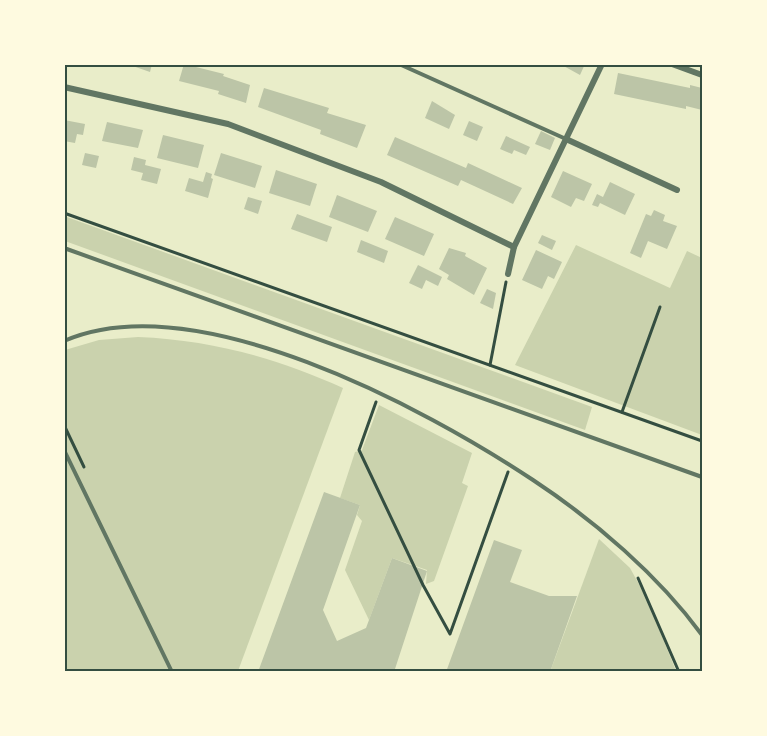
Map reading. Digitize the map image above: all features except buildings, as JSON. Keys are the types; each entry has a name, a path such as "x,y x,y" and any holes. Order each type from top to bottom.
{"street":[{"path":"508,274 514,247 602,64"},
{"path":"672,64 702,75"},
{"path":"64,87 228,124 381,182 514,247"},
{"path":"566,139 677,189"}],"lane":[{"path":"399,64 566,139"},
{"path":"64,249 702,477"},
{"path":"64,341 92,333 132,328 192,331 265,348 360,385 461,437 534,480 627,555 684,611 702,635"},
{"path":"64,450 172,672"}],"path":[{"path":"64,213 490,365 600,407 622,412 634,419 702,441"},
{"path":"490,365 508,274"},
{"path":"622,412 660,307"},
{"path":"386,405 376,400 358,450 423,585 450,634 505,478"},
{"path":"500,467 518,478"},
{"path":"648,582 636,573 679,672"}],"green space":[{"path":"64,216 592,407 585,430 65,241"},
{"path":"576,245 670,288 687,251 702,258 702,435 515,365"},
{"path":"138,337 192,342 243,352 318,377 343,388 238,671 65,672 65,350 99,340"},
{"path":"379,405 472,453 462,483 468,486 434,581 426,584 427,570 392,558 369,620 345,570 362,521 357,515 360,505 340,498 355,452 362,450"},
{"path":"599,539 630,568 647,599 676,671 550,672"}]}
